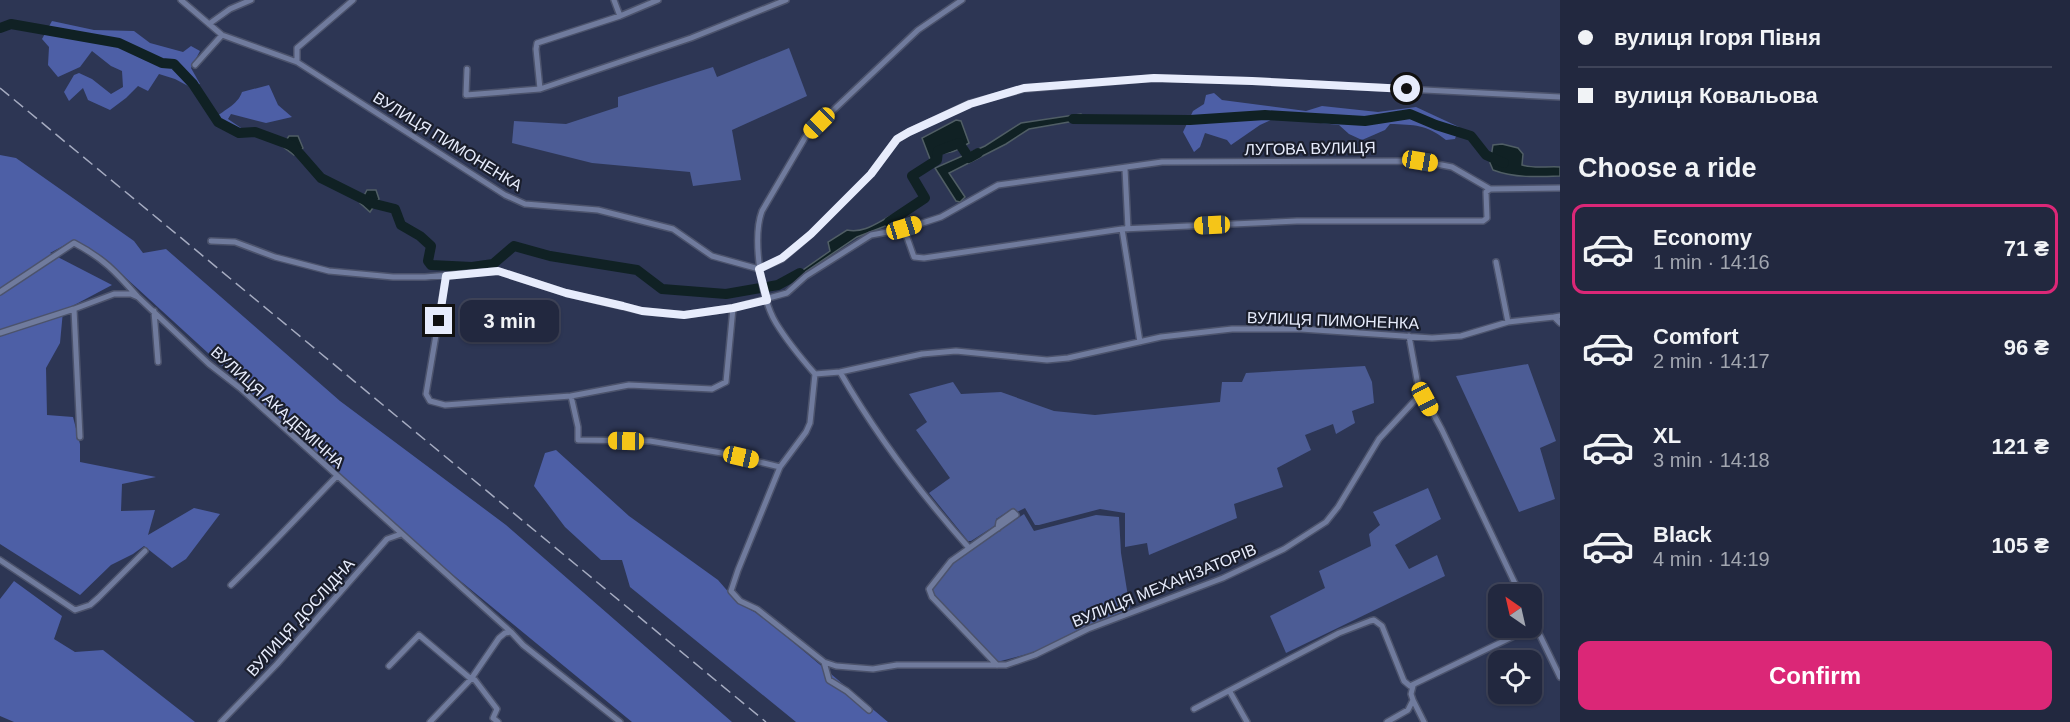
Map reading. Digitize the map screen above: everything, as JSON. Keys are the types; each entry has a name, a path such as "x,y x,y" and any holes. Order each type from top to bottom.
{"street":[{"name":"ВУЛИЦЯ ПИМОНЕНКА","path":"181,0 222,35 297,62 505,195 525,204 598,210 674,230 712,256 759,269"},
{"path":"209,24 230,9 251,0"},
{"path":"297,62 297,48 353,0"},
{"path":"614,0 620,16"},
{"path":"540,89 537,43 620,16 658,0"},
{"path":"467,69 466,95 540,89 691,38 786,0"},
{"path":"869,710 847,691 829,680 824,662 757,609 740,601 731,591 780,466 806,432 810,423 815,374 775,321 759,269 758,223 762,211 806,136 918,30 962,0"},
{"path":"195,64 222,35"},
{"path":"759,269 782,258 811,234 871,174 897,139 970,104 1024,88 1165,79 1252,81 1560,97"},
{"name":"ЛУГОВА ВУЛИЦЯ","path":"767,299 787,293 806,276 871,235 941,217 998,185 1162,162 1420,161 1452,167 1490,189"},
{"path":"1125,169 1125,229 1140,342"},
{"path":"904,228 914,257 924,258 1125,229 1297,221 1483,221 1487,218 1486,192 1490,189 1560,188"},
{"path":"211,241 235,242 329,271 393,277 446,276 498,271 566,293 653,312 684,315 733,308 767,299"},
{"name":"ВУЛИЦЯ АКАДЕМІЧНА","path":"0,292 74,243 91,251 112,267 138,297 209,364 240,388 523,645 620,722"},
{"path":"1496,262 1508,322"},
{"path":"446,276 426,394 430,401 445,405 571,396 629,385 712,389 726,382 733,308"},
{"path":"0,333 114,294 131,294 138,297"},
{"path":"74,309 80,437"},
{"path":"154,311 158,362"},
{"name":"ВУЛИЦЯ ПИМОНЕНКА","path":"815,374 840,372 921,354 956,351 1047,360 1068,358 1161,337 1232,330 1301,329 1409,336 1461,336 1508,322 1557,316"},
{"path":"1557,316 1560,323"},
{"path":"1409,336 1419,395 1414,402"},
{"path":"840,372 890,449 928,500 969,548"},
{"path":"1418,386 1442,430 1515,584"},
{"path":"571,396 578,427 578,440 650,441 722,453 780,466"},
{"path":"1414,402 1420,398 1425,399"},
{"name":"ВУЛИЦЯ МЕХАНІЗАТОРІВ","path":"824,662 836,666 873,669 897,665 1006,665 1035,655 1088,629 1215,582 1284,549 1310,534 1333,516 1373,447 1385,431 1414,402"},
{"path":"231,585 263,555 336,477"},
{"path":"392,526 390,537 400,534"},
{"path":"997,665 930,593 931,585 947,564 998,528"},
{"name":"ВУЛИЦЯ ДОСЛІДНА","path":"221,722 277,664 390,537"},
{"path":"0,560 75,610 90,605 145,550"},
{"path":"498,620 501,629 500,638"},
{"path":"1194,709 1339,633 1374,620 1382,626 1404,681 1407,685 1413,686 1511,638"},
{"path":"430,722 471,679 500,638 505,633 511,632"},
{"path":"389,666 418,635 475,680 497,709 493,718 498,722"},
{"path":"1541,638 1560,677"},
{"path":"979,664 985,651"},
{"path":"1413,686 1411,694 1424,722"},
{"path":"1230,692 1247,722"},
{"path":"1387,722 1408,710 1413,700"}],"shaded area":[{"path":"52,21 94,30 134,31 150,43 183,52 191,46 200,51 191,68 200,84 190,87 159,74 148,91 138,86 110,110 88,100 83,88 69,101 64,92 74,75 79,73 92,79 111,94 123,87 122,71 111,66 92,51 80,67 58,77 48,65 49,47 42,39"},
{"path":"789,48 807,96 732,130 741,180 693,186 690,172 592,163 512,143 514,121 566,124 618,107 618,97 713,67 717,77"},
{"path":"269,85 278,105 292,117 266,123 231,114 228,119 244,130 233,134 212,120 233,104 242,92"},
{"path":"1214,93 1222,100 1306,111 1322,106 1378,112 1416,107 1459,127 1455,139 1446,140 1420,126 1390,124 1385,130 1362,140 1349,134 1339,125 1275,118 1260,125 1231,145 1227,140 1205,133 1200,147 1194,152 1183,132 1193,111 1204,104 1206,95"},
{"path":"1081,114 1086,119 1029,129 1006,144 949,173 965,197 960,202 956,201 935,168 985,146 1021,123"},
{"path":"956,120 961,121 969,143 955,151 943,153 934,160 930,159 922,138"},
{"path":"289,136 298,136 303,148 294,155 282,146"},
{"path":"1502,144 1518,148 1523,154 1522,165 1560,167 1560,176 1517,176 1493,170 1490,163 1493,145"},
{"path":"0,155 16,158 134,241 143,253 166,249 340,401 506,525 732,722 632,722 368,505 231,374 103,257 74,240 50,253 112,285 63,311 60,343 46,368 47,415 73,417 80,444 80,462 156,477 122,484 121,511 155,510 148,535 194,508 220,514 186,559 172,568 144,546 111,565 80,595 0,544"},
{"path":"367,190 376,190 379,199 370,212 360,203"},
{"path":"899,212 901,220 857,237 786,285 790,279 830,251 828,242 847,230 867,228"},
{"path":"1528,364 1556,441 1540,448 1555,499 1519,512 1456,376"},
{"path":"1365,366 1372,382 1374,403 1352,411 1355,423 1336,434 1333,424 1305,435 1311,450 1277,468 1283,487 1234,504 1237,518 1149,555 1147,543 1125,547 1125,513 1100,509 1035,525 1025,508 1017,512 1012,509 996,519 996,525 968,541 929,493 950,478 916,430 927,422 909,394 953,382 961,394 1001,392 1054,411 1095,415 1220,402 1222,382 1242,382 1246,373"},
{"path":"556,450 629,516 718,580 738,603 762,616 888,722 796,722 630,587 622,560 601,560 565,527 534,486 545,453"},
{"path":"1428,488 1441,519 1395,545 1409,569 1437,555 1445,576 1286,653 1270,616 1325,588 1319,571 1371,546 1369,534 1380,525 1373,512"},
{"path":"1024,514 1034,531 1096,515 1119,517 1121,553 1130,609 1080,629 1035,652 997,662 933,593 933,588 950,564"},
{"path":"14,581 62,616 54,639 75,652 103,650 195,722 14,722 0,716 0,599"}],"waterway":[{"path":"0,28 11,24 119,43 162,63 174,64 193,84 218,122 239,133 255,132 293,146 321,178 371,203 395,209 401,225 420,236 431,246 428,261 431,265 472,267 493,264 514,246 550,256 637,270 662,289 726,294 778,285 800,273"},
{"path":"1073,119 1190,120 1265,115 1365,121 1410,114 1471,136 1486,155 1504,163"},
{"path":"889,222 925,198 912,176 937,160 938,151 959,143 969,158 978,153"}],"railway":[{"path":"0,88 766,722"}],"route":[{"path":"439,321 446,276 498,271 566,293 642,311 684,315 733,308 767,300 759,269 782,258 811,234 871,174 897,139 970,104 1024,88 1154,78 1407,89"}]}
